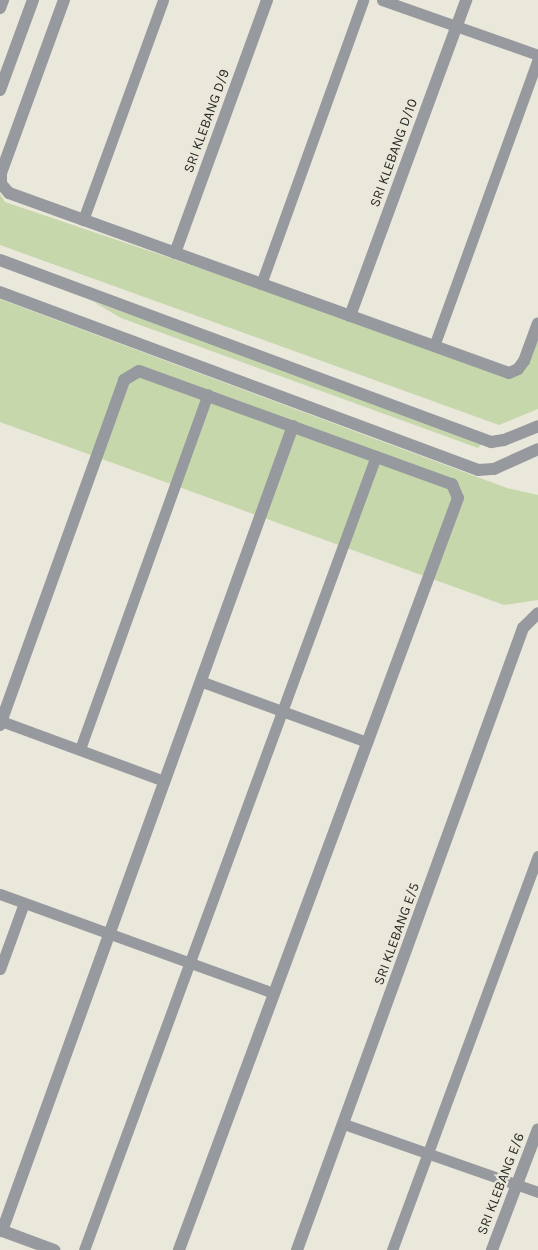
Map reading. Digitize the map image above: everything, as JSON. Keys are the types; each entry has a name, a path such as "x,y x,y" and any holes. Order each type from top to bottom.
{"street":[{"path":"0,8 3,0"},
{"path":"0,90 33,0"},
{"path":"64,0 1,173 1,184 9,193 509,373 518,369 538,323"},
{"name":"SRI KLEBANG D/9","path":"175,253 267,0"},
{"name":"SRI KLEBANG D/10","path":"350,316 466,0"},
{"path":"0,260 491,442 538,426"},
{"path":"0,292 478,470 494,469 538,449"},
{"path":"1,723 124,380 139,372 208,394 452,484 458,498 179,1250"},
{"path":"54,1250 1,1230 293,426"},
{"name":"SRI KLEBANG E/5","path":"297,1250 524,628 538,613"},
{"name":"SRI KLEBANG E/6","path":"492,1250 538,1129"}],"lane":[{"path":"83,220 163,0"},
{"path":"261,284 363,0"},
{"path":"382,0 455,28 538,55"},
{"path":"434,346 538,59"},
{"path":"80,749 208,394"},
{"path":"84,1250 187,962 283,712 376,456"},
{"path":"200,681 368,742"},
{"path":"1,723 80,749 164,781"},
{"path":"392,1250 538,856"},
{"path":"0,894 274,993"},
{"path":"0,969 24,902"},
{"path":"344,1124 538,1192"}],"green space":[{"path":"0,194 5,202 515,375 538,323 538,409 499,425 0,245"},
{"path":"0,299 507,488 538,495 538,600 504,605 0,422"},
{"path":"94,302 486,439 478,448 121,318"}]}
